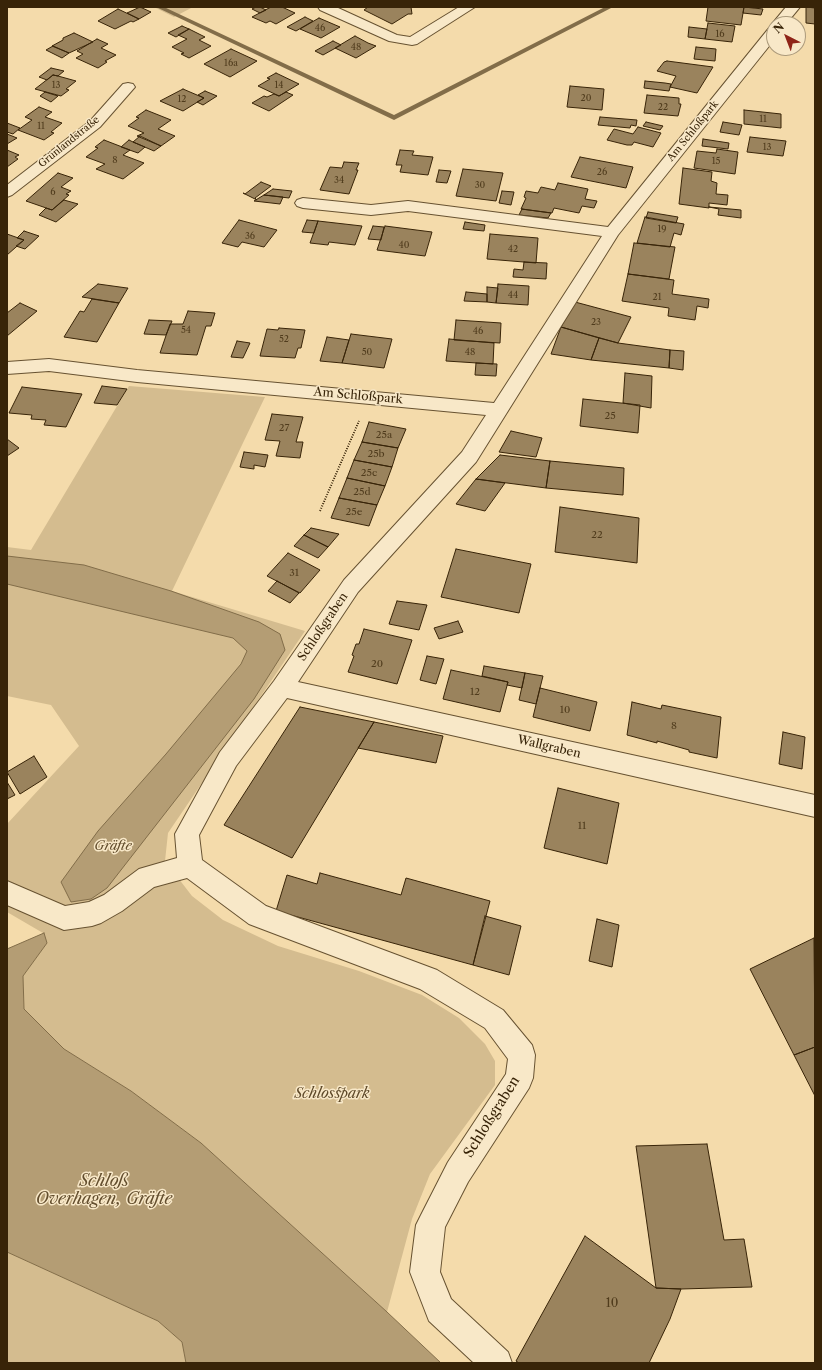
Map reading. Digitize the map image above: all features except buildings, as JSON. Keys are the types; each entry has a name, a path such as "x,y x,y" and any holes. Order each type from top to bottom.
{"street":[{"path":"325,7 394,38 412,41 468,7"},
{"path":"786,16 793,7"},
{"name":"Am Schloßpark","path":"7,368 49,365 137,376 369,396 500,410 612,232 766,41"},
{"name":"Grünlandstraße","path":"7,192 95,124 128,87"},
{"path":"303,203 371,210 408,206 612,232"},
{"name":"Schloßgraben","path":"496,1363 440,1310 425,1272 431,1225 458,1172 519,1078 522,1055 494,1019 428,979 258,916 190,866 186,834 218,780 228,759 282,688 351,586 469,457 500,410"},
{"name":"Wallgraben","path":"282,688 815,806"},
{"path":"7,893 64,918 92,914 113,903 148,877 190,866"}],"path":[{"path":"320,511 369,396"}],"green space":[{"path":"154,7 193,7 174,17"},
{"name":"Schlosspark","path":"129,386 265,397 172,591 305,631 168,833 165,861 192,896 223,920 278,946 359,971 422,995 459,1018 485,1044 495,1061 495,1085 430,1174 412,1219 387,1312 201,1143 131,1091 64,1049 24,1009 23,976 47,943 43,933 7,912 7,824 79,746 51,705 7,696 7,547 31,550"},
{"path":"7,1252 158,1321 182,1342 186,1363 7,1363"}],"water":[{"name":"Gräfte","path":"7,556 84,565 171,591 259,622 280,634 285,650 254,699 107,888 91,899 71,902 61,882 98,831 166,754 241,664 247,651 233,638 7,584"},
{"name":"Schloß Overhagen, Gräfte","path":"44,933 47,943 23,976 24,1009 64,1049 131,1091 201,1143 441,1363 186,1363 182,1342 158,1321 7,1252 7,949"}],"waterway":[{"path":"159,7 394,118 610,7"}]}
